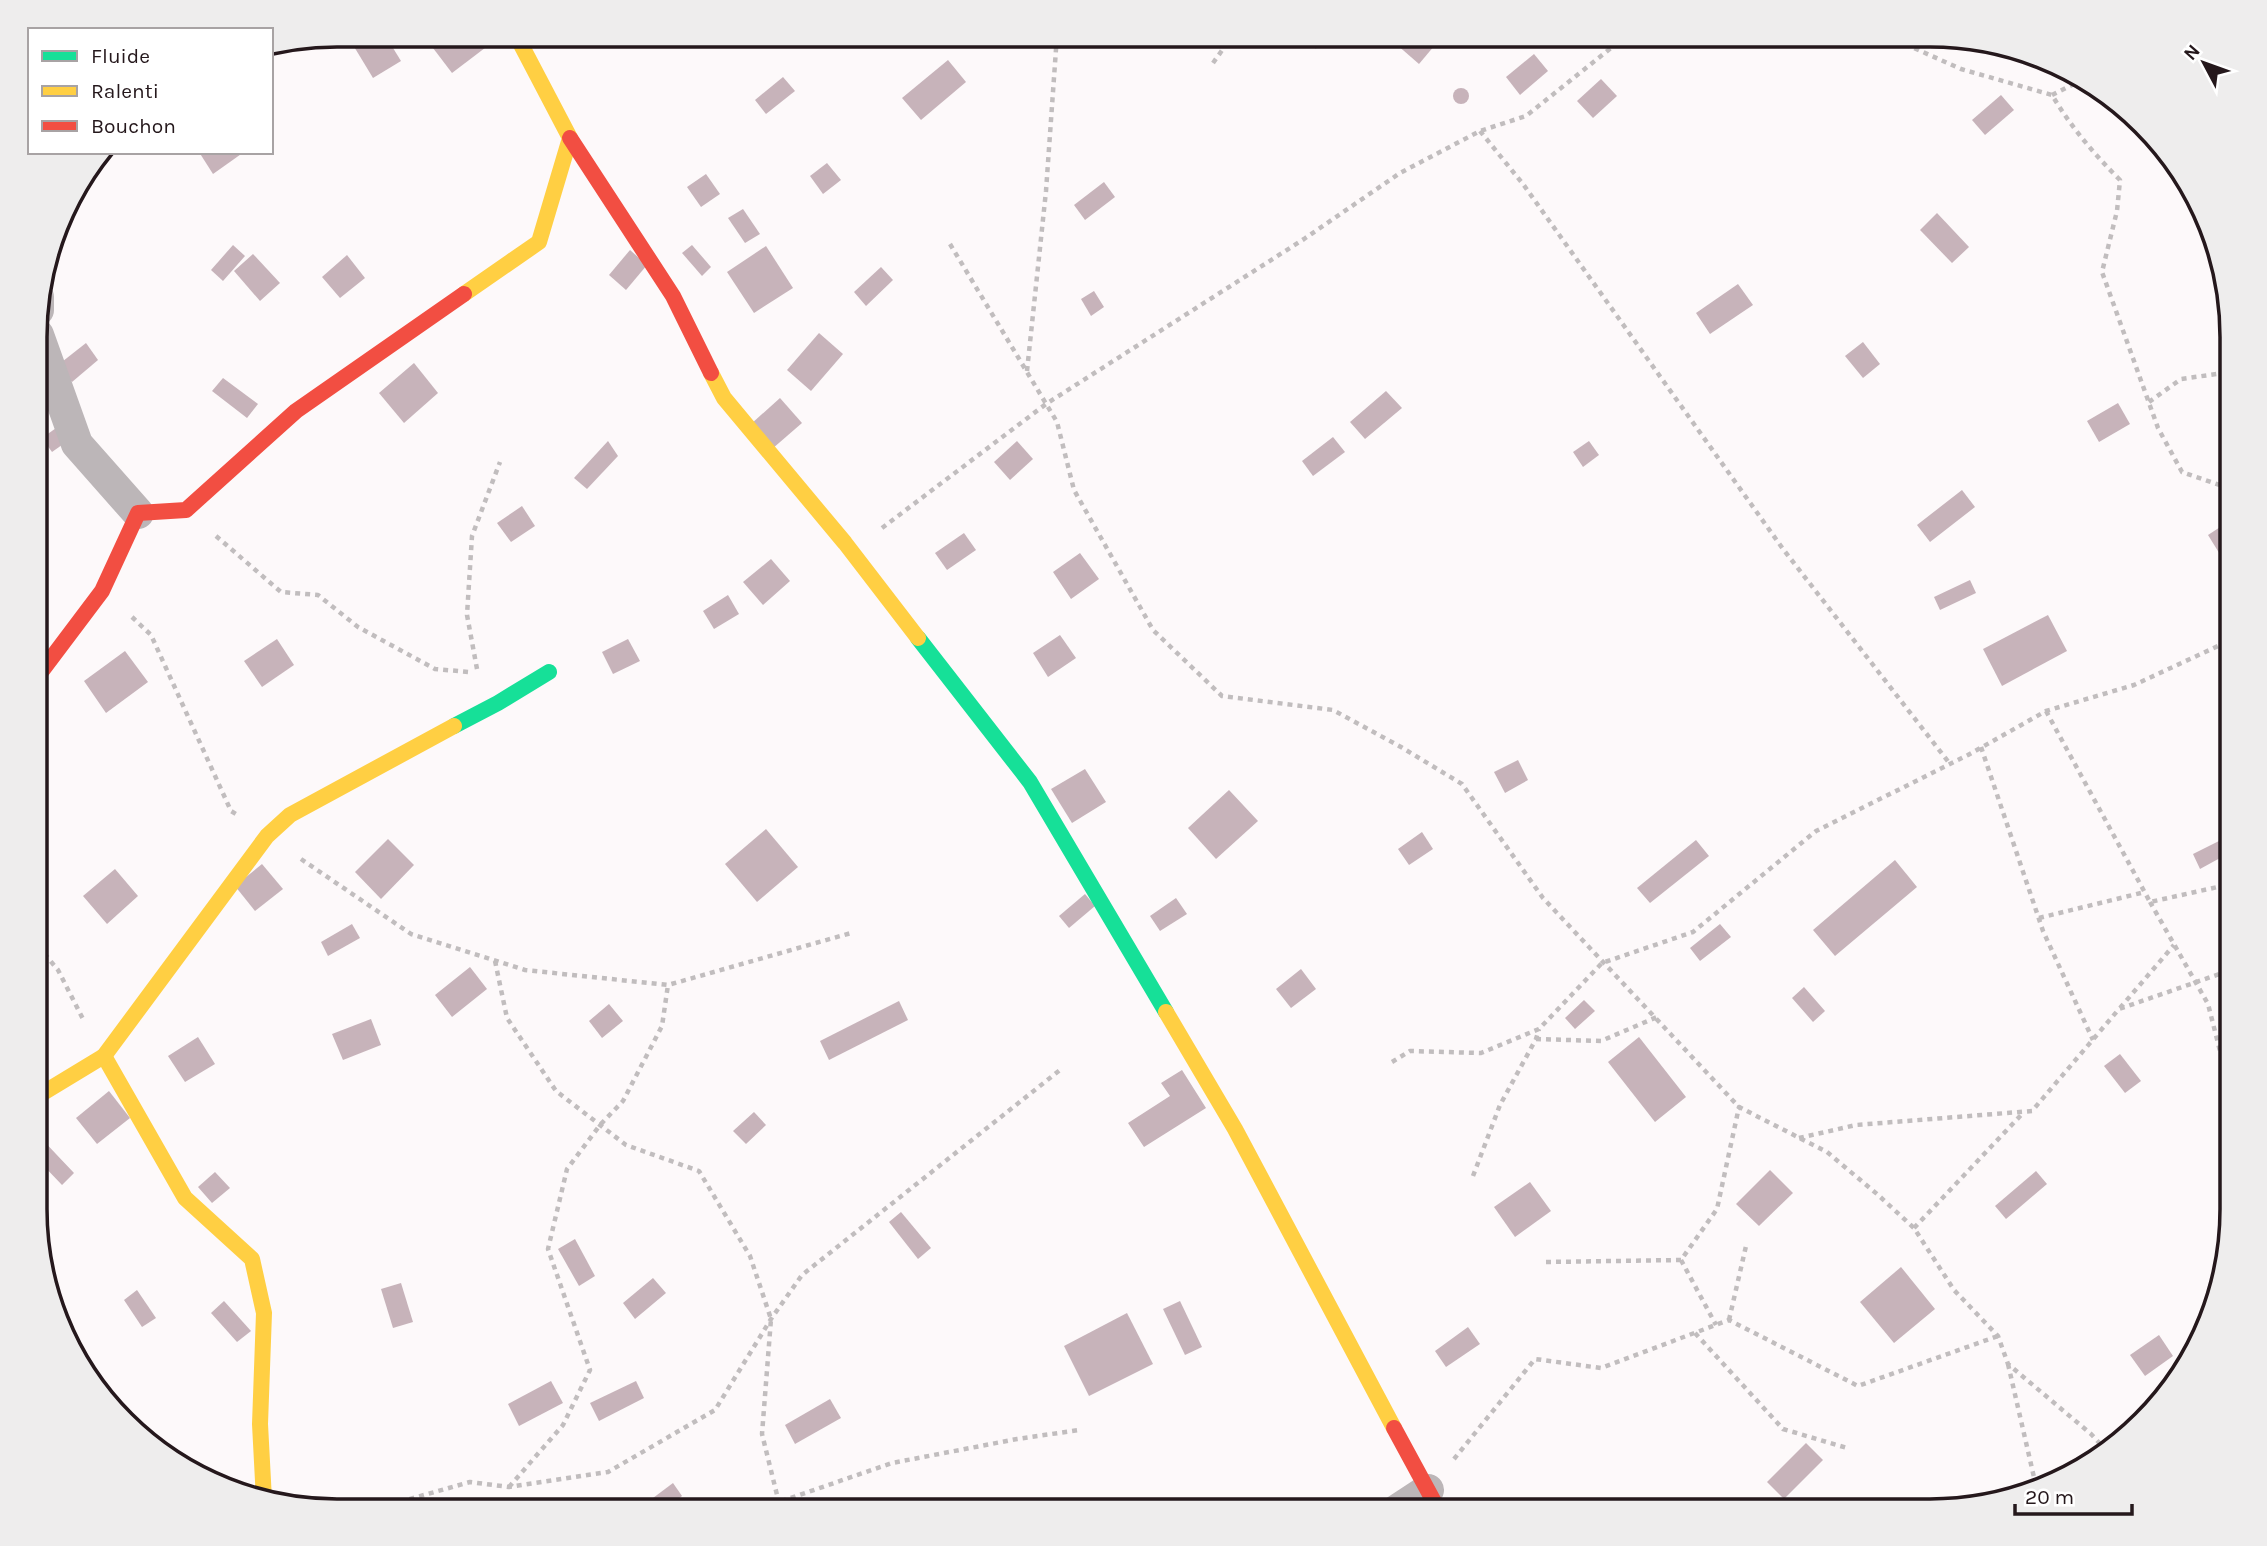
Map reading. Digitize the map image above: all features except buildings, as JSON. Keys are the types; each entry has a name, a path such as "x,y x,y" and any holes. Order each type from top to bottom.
{"street":[{"path":"522,47 570,138 673,296 724,398 845,543 1030,782 1235,1129 1432,1499"},
{"path":"138,513 186,510 296,411 539,243 570,138"},
{"path":"47,360 77,444 138,513"},
{"path":"47,664 102,591 138,513"},
{"path":"47,1091 104,1056 267,836 290,815 498,703 550,672"},
{"path":"104,1056 185,1198 252,1259 264,1313 260,1424 263,1489"}],"path":[{"path":"1027,372 1046,191 1056,47"},
{"path":"1213,63 1223,49 1222,47"},
{"path":"1317,47 1320,51"},
{"path":"845,543 886,527 1046,404 1304,239 1400,173 1480,131 1525,116 1612,47"},
{"path":"1912,47 1961,69 2052,95 2073,85"},
{"path":"2052,95 2064,116 2120,180 2117,211 2102,271 2158,428 2182,472 2220,485"},
{"path":"1480,131 1523,184 1783,550 1950,764"},
{"path":"950,244 1057,422 1074,490 1153,629 1222,696 1333,710 1462,784 1543,898 1739,1107 1827,1152 1914,1228 1954,1290 1998,1336 2035,1479"},
{"path":"2150,402 2181,379 2220,374"},
{"path":"186,510 281,592 318,595 358,627 435,668 477,673 467,615 472,536 500,463"},
{"path":"102,591 151,635 231,811 411,934 525,970 668,985 851,933"},
{"path":"1392,1062 1410,1051 1481,1053 1539,1029 1602,963 1693,932 1816,831 2046,712 2134,685 2220,645"},
{"path":"2046,712 2208,1004 2220,1052"},
{"path":"1981,747 2039,918 2093,1040"},
{"path":"2150,902 2220,886"},
{"path":"2039,918 2145,892"},
{"path":"1739,1107 1800,1138 1856,1125 2032,1111 2174,944"},
{"path":"47,957 58,970 104,1056"},
{"path":"495,960 507,1018 556,1091 626,1145 699,1171 750,1256 771,1319 762,1434 778,1499"},
{"path":"2119,1009 2220,974"},
{"path":"509,1487 563,1425 590,1370 548,1250 567,1169 600,1125 623,1101 663,1026 668,985"},
{"path":"1536,1039 1601,1041 1657,1017"},
{"path":"1473,1176 1500,1105 1539,1029"},
{"path":"410,1499 470,1482 509,1487 608,1472 715,1410 771,1319 802,1275 1060,1070"},
{"path":"1681,1260 1717,1209 1739,1107"},
{"path":"1914,1228 2024,1112"},
{"path":"1729,1320 1746,1246"},
{"path":"1546,1262 1681,1260"},
{"path":"1681,1260 1716,1325"},
{"path":"1434,1499 1535,1359 1601,1368 1729,1320 1858,1386 1998,1336"},
{"path":"1695,1333 1783,1429 1847,1448"},
{"path":"2007,1364 2100,1444"},
{"path":"788,1499 892,1463 1017,1438 1079,1430"}],"traffic: fast":[{"path":"918,638 1030,782 1166,1012"},
{"path":"454,726 549,672"}],"traffic: slow":[{"path":"464,294 539,242 570,138 522,47"},
{"path":"711,373 724,398 845,543 918,638"},
{"path":"47,1091 104,1056 267,836 290,815 454,726"},
{"path":"1166,1012 1235,1129 1394,1428"},
{"path":"104,1056 185,1198 252,1259 264,1313 260,1424 263,1489"}],"traffic: jam":[{"path":"570,138 673,296 711,373"},
{"path":"47,664 102,591 138,513 186,510 296,411 464,294"},
{"path":"1394,1428 1432,1499"}]}
